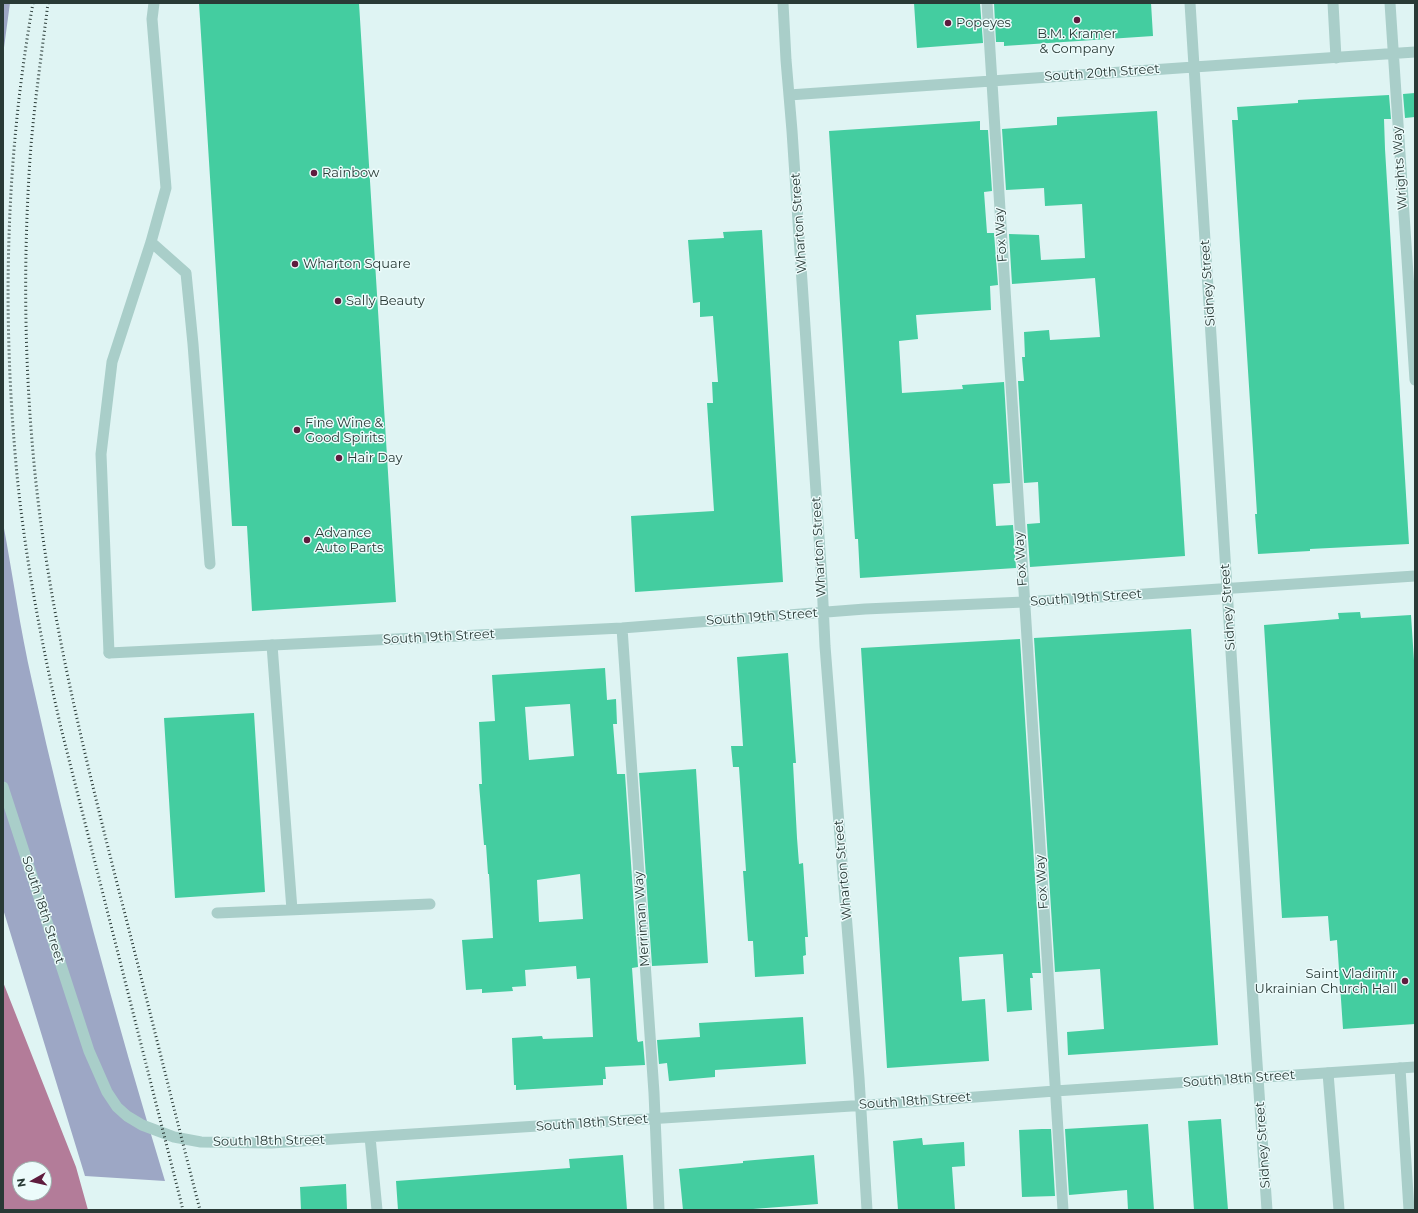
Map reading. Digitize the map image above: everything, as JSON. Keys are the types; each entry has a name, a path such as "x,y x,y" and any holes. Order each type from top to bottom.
{"street":[{"path":"154,3 152,19 166,188 151,242 186,273 210,564"},
{"name":"Wharton Street","path":"783,3 822,574 823,613 861,1105 867,1210"},
{"name":"Fox Way","path":"986,3 1055,1091 1064,1210"},
{"name":"Sidney Street","path":"1190,3 1267,1210"},
{"path":"1333,3 1336,58"},
{"name":"Wrights Way","path":"1390,3 1392,54 1415,380"},
{"name":"South 20th Street","path":"789,95 1415,52"},
{"name":"South 19th Street","path":"151,242 112,362 101,454 109,653 622,628 823,613 1024,602 1415,576"},
{"name":"Merriman Way","path":"622,628 655,1119 659,1210"},
{"path":"272,645 292,910"},
{"name":"South 18th Street","path":"3,787 89,1051 107,1092 117,1107 127,1116 142,1125 174,1137 201,1142 271,1143 655,1119 1415,1067"},
{"path":"217,913 430,904"},
{"path":"1400,1068 1409,1210"},
{"path":"1328,1073 1339,1210"},
{"path":"370,1137 377,1210"}],"shaded area":[{"path":"3,3 10,3 3,55"},
{"path":"3,523 20,622 61,807 128,1057 165,1181 85,1176 3,909"},
{"path":"3,982 76,1167 88,1210 3,1210"}],"building":[{"name":"Wharton Square","path":"199,3 359,3 396,602 252,611 247,526 232,526"},
{"name":"Popeyes","path":"914,3 980,3 983,43 917,48"},
{"name":"B.M. Kramer & Company","path":"994,3 1151,3 1153,36 1004,46 1004,42 996,42"},
{"path":"1415,93 1415,117 1405,118 1403,94"},
{"path":"1389,95 1391,119 1384,119 1385,149 1409,544 1310,549 1310,551 1258,554 1255,514 1257,514 1232,120 1238,120 1237,107 1298,103 1298,100"},
{"path":"1157,111 1185,556 1030,567 1027,524 1040,523 1038,482 1024,483 1018,381 1024,381 1022,357 1025,357 1024,332 1049,330 1050,340 1100,337 1095,278 1012,284 1009,234 1039,235 1041,260 1085,258 1082,204 1045,206 1044,188 1006,190 1002,129 1057,125 1057,117"},
{"path":"980,121 980,130 988,130 992,191 984,192 987,233 994,233 998,285 990,286 991,310 916,315 918,339 899,341 902,393 963,389 962,385 1004,382 1010,483 993,484 996,526 1013,525 1016,568 860,578 858,539 855,539 829,131"},
{"path":"762,230 783,582 635,592 631,516 714,511 707,403 713,403 712,382 718,382 713,316 700,317 700,302 693,303 688,240 724,238 723,232"},
{"path":"1360,612 1361,618 1411,615 1415,676 1415,1024 1343,1029 1337,940 1330,941 1328,916 1282,918 1264,625 1339,619 1338,613"},
{"path":"1191,629 1218,1045 1068,1055 1067,1032 1104,1029 1100,969 1055,972 1034,638"},
{"path":"1020,639 1041,973 1032,973 1033,978 1030,978 1032,1010 1007,1012 1003,954 959,957 962,1001 985,999 989,1061 887,1068 861,648"},
{"path":"788,653 796,763 793,763 797,838 799,864 803,863 808,937 805,937 806,955 803,956 804,974 755,977 753,941 748,941 743,871 746,871 739,767 733,767 731,746 743,746 737,657"},
{"path":"605,668 607,700 616,699 617,724 613,724 617,774 625,774 638,967 632,968 637,1039 638,1042 643,1041 645,1065 605,1067 606,1079 603,1079 603,1085 516,1090 516,1085 514,1085 512,1038 542,1036 543,1039 593,1037 590,978 577,979 576,966 525,970 526,986 512,987 513,991 482,993 482,989 466,990 462,940 493,938 489,874 486,845 484,845 479,784 482,784 479,722 495,721 492,675","holes":["570,704 574,756 529,760 525,707","580,874 583,919 539,922 537,880"]},
{"path":"254,713 265,892 175,898 164,718"},
{"path":"696,769 708,963 652,966 639,773"},
{"path":"803,1017 806,1064 715,1070 715,1077 669,1081 667,1063 659,1064 657,1040 700,1037 699,1023"},
{"path":"1221,1119 1228,1210 1194,1210 1188,1121"},
{"path":"1148,1124 1154,1210 1128,1210 1127,1190 1069,1195 1065,1129"},
{"path":"1051,1129 1055,1196 1022,1197 1019,1130"},
{"path":"922,1138 923,1145 964,1142 965,1166 952,1167 955,1210 898,1210 893,1141"},
{"path":"623,1155 627,1210 398,1210 396,1181 570,1168 569,1159"},
{"path":"814,1155 818,1204 740,1210 683,1210 679,1169 743,1163 743,1161"},
{"path":"346,1184 347,1210 301,1210 300,1187"}],"railway":[{"path":"33,3 17,118 9,233 9,348 19,497 28,564 61,728 183,1210"},
{"path":"48,3 32,132 26,252 26,329 29,406 42,534 50,585 81,736 105,837 200,1210"}],"place":[{"name":"B.M. Kramer & Company","path":"1077,20"},
{"name":"Popeyes","path":"948,23"},
{"name":"Rainbow","path":"314,173"},
{"name":"Wharton Square","path":"295,264"},
{"name":"Sally Beauty","path":"338,301"},
{"name":"Fine Wine & Good Spirits","path":"297,430"},
{"name":"Hair Day","path":"339,458"},
{"name":"Advance Auto Parts","path":"307,540"},
{"name":"Saint Vladimir Ukrainian Church Hall","path":"1405,981"}]}
